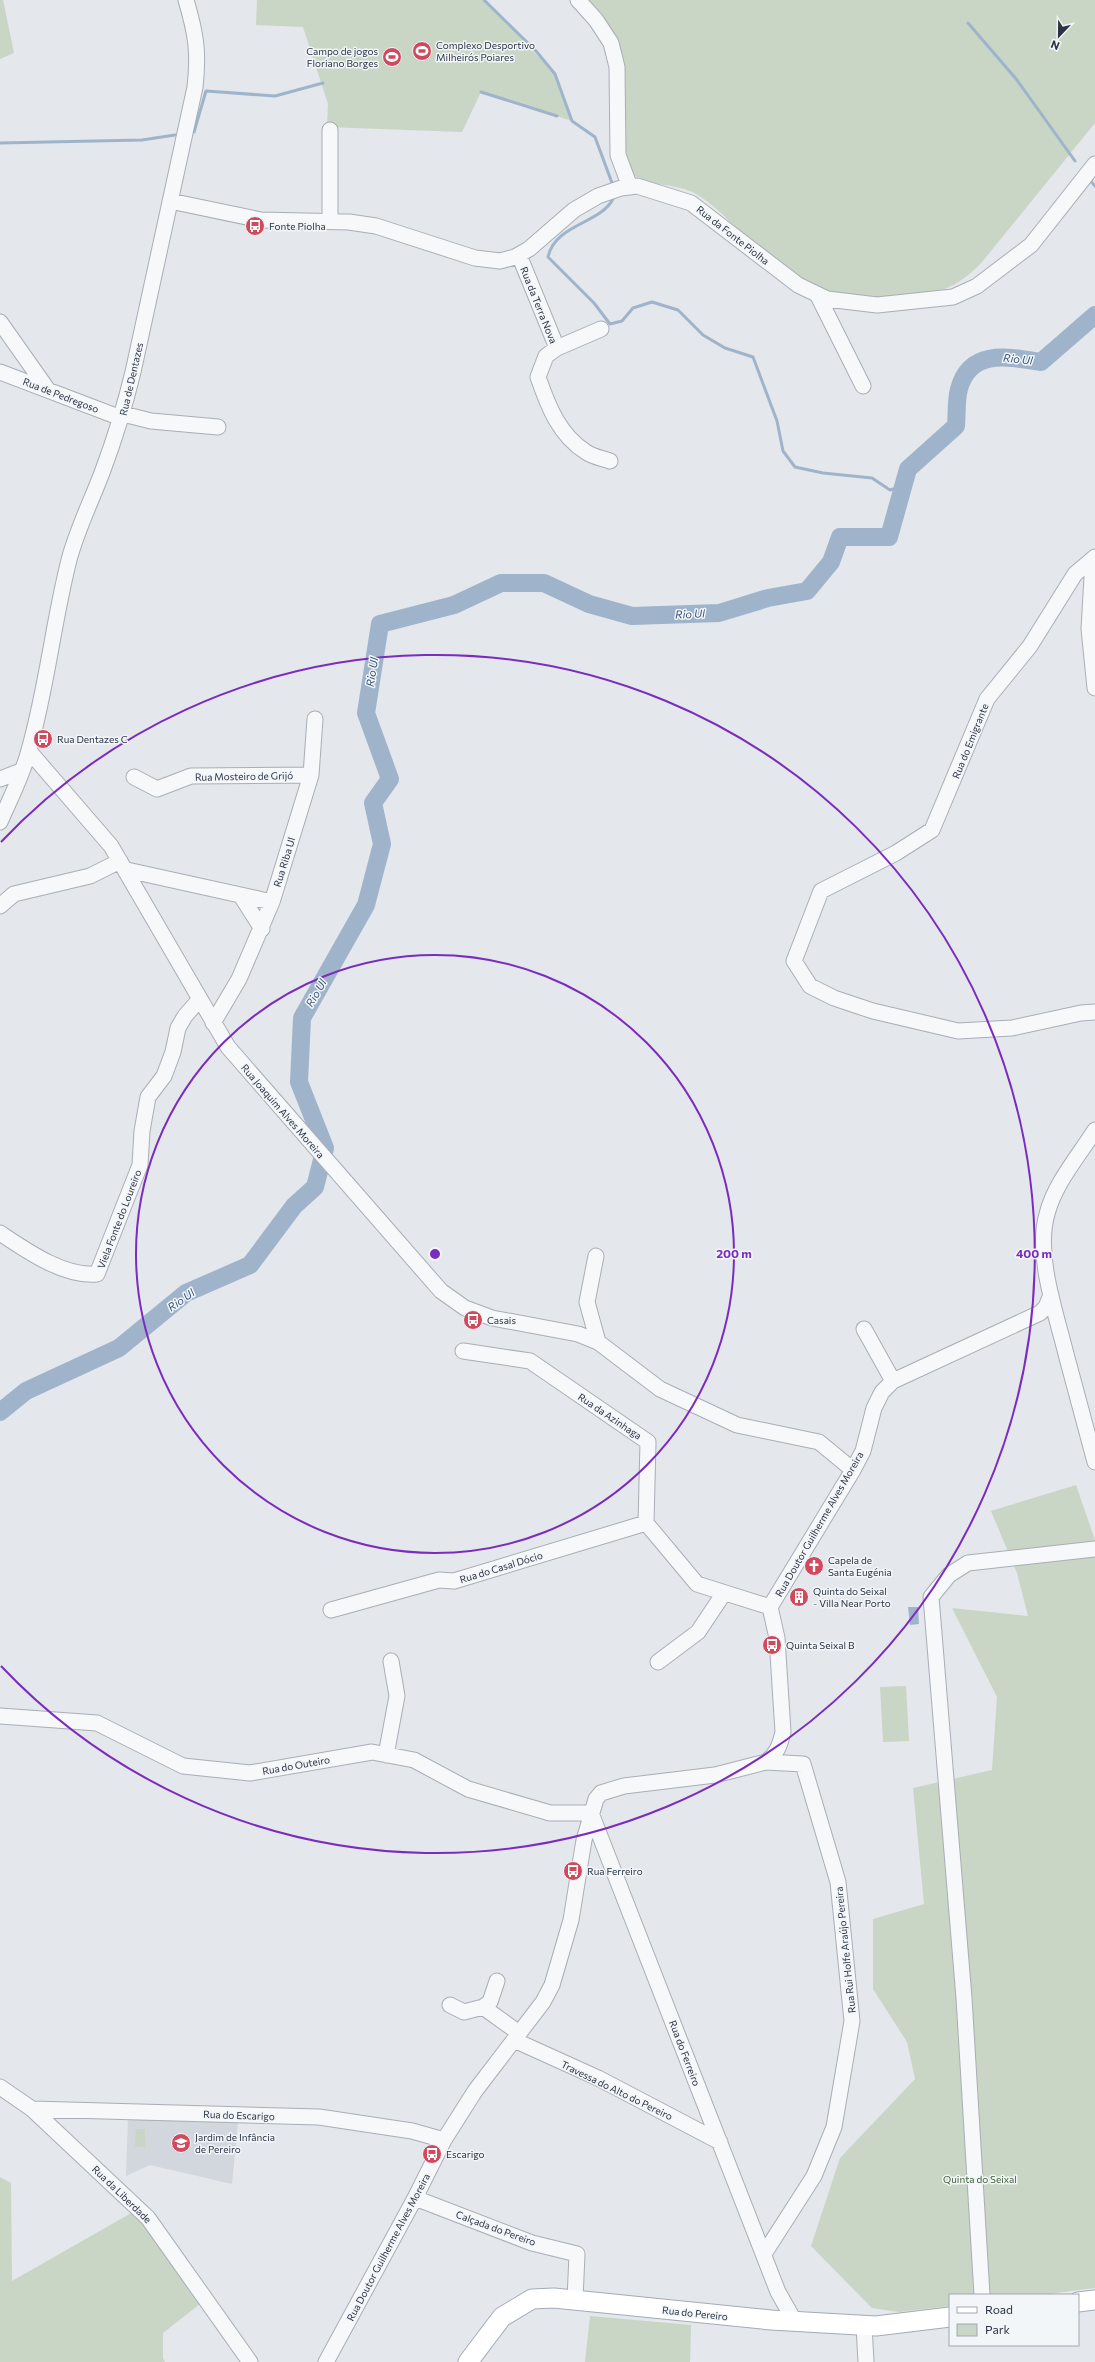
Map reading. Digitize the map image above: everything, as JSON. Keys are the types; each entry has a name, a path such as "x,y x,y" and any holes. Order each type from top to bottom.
{"main road":[{"name":"Rua do Pereiro","path":"468,2362 502,2316 532,2299 554,2298 771,2320 876,2326 949,2317"},
{"path":"1079,2302 1095,2300"}],"street":[{"name":"Rua de Dentazes","path":"0,822 29,751 38,715 55,618 69,559 82,519 103,471 122,416 195,87 198,58 195,30 186,0"},
{"path":"578,0 596,20 611,43 617,67 618,155 630,187"},
{"path":"330,130 330,222"},
{"name":"Rua da Fonte Piolha","path":"170,201 261,220 330,222 376,226 484,260 500,261 519,255 529,249 574,210 598,196 637,186 691,203 798,286 827,299 877,305 953,297 977,286 1030,245 1089,172"},
{"name":"Rua da Terra Nova","path":"519,255 557,348 546,356 538,377 548,406 560,428 586,453 610,461"},
{"path":"817,294 863,386"},
{"path":"0,322 48,390"},
{"path":"557,348 601,329"},
{"name":"Rua de Pedregoso","path":"0,372 122,416 151,421 218,427"},
{"path":"1094,558 1089,629 1095,688"},
{"name":"Rua do Emigrante","path":"1094,558 1075,574 1030,646 987,699 932,830 896,853 821,891 794,961 810,986 834,998 873,1011 958,1031 1012,1028 1081,1013 1095,1012"},
{"name":"Rua Riba Ul","path":"213,1023 227,996 239,979 262,929 272,902 311,775 315,719"},
{"name":"Rua Joaquim Alves Moreira","path":"29,751 111,846 228,1047 308,1141 441,1291 465,1308 492,1318 578,1334 598,1342 660,1389 737,1425 819,1442 853,1470"},
{"path":"0,779 21,771 52,778"},
{"name":"Rua Mosteiro de Grijó","path":"134,777 157,789 191,776 311,775"},
{"path":"0,906 14,894 90,876 124,866 241,896 272,902"},
{"path":"241,896 262,929"},
{"path":"201,1002 227,996"},
{"name":"Viela Fonte do Loureiro","path":"0,1233 46,1261 83,1275 97,1274 140,1165 142,1132 148,1097 164,1076 173,1052 178,1028 185,1016 201,1002"},
{"path":"1095,1130 1056,1189 1046,1215 1043,1244 1051,1295 1095,1462"},
{"path":"596,1256 587,1302 598,1342"},
{"name":"Rua Doutor Guilherme Alves Moreira","path":"326,2362 415,2198 444,2140 475,2091 543,2002 559,1965 571,1920 584,1840 596,1799 601,1793 608,1790 639,1783 715,1775 766,1762 777,1750 783,1732 777,1638 770,1607 863,1451 878,1400 893,1381 1033,1317 1046,1307 1051,1295"},
{"path":"864,1329 893,1381"},
{"name":"Rua da Azinhaga","path":"463,1351 530,1361 648,1442 646,1523"},
{"path":"646,1523 697,1584 770,1607"},
{"name":"Rua do Casal Dócio","path":"331,1610 438,1580 454,1581 646,1523"},
{"path":"982,2294 964,1998 931,1596 949,1575 968,1563 1095,1549"},
{"path":"658,1662 698,1632 724,1592"},
{"path":"386,1755 397,1696 391,1661"},
{"name":"Rua do Outeiro","path":"0,1716 97,1723 182,1766 250,1773 372,1752 414,1760 468,1789 542,1811 550,1813 591,1813"},
{"name":"Rua Rui Holfe Araújo Pereira","path":"764,2254 814,2176 834,2127 852,2021 838,1882 803,1764 766,1762"},
{"name":"Rua do Ferreiro","path":"591,1813 778,2292 795,2322"},
{"path":"450,2005 464,2012 483,2007 490,2002 497,1981"},
{"name":"Travessa do Alto do Pereiro","path":"483,2007 516,2037 720,2142"},
{"name":"Rua da Liberdade","path":"0,2086 32,2109 148,2218 250,2362"},
{"name":"Rua do Escarigo","path":"32,2109 320,2117 412,2131 444,2140"},
{"name":"Calçada do Pereiro","path":"415,2198 532,2243 577,2254 575,2300"},
{"path":"771,2320 778,2292"},
{"path":"864,2325 866,2362"}],"shaded area":[{"name":"Jardim de Infância de Pereiro","path":"128,2118 238,2122 232,2184 150,2165 126,2176"}],"green space":[{"path":"0,0 3,0 14,53 0,59"},
{"name":"Complexo Desportivo Milheirós Poiares","path":"257,0 484,0 555,74 572,121 481,92 462,132 327,127 328,104 303,27 256,25"},
{"path":"584,0 1095,0 1095,123 982,262 964,279 945,289 912,296 867,298 844,297 805,282 769,260 723,215 698,195 680,188 641,179 633,175 626,168 619,44 616,36"},
{"name":"Quinta do Seixal","path":"1076,1485 1095,1540 1095,2288 1048,2294 949,2294 949,2306 899,2312 872,2308 811,2246 840,2158 915,2079 907,2042 873,1989 873,1919 924,1904 913,1788 992,1770 997,1697 952,1608 1028,1616 1017,1573 991,1511"},
{"path":"906,1686 909,1741 883,1742 880,1687"},
{"path":"136,2129 145,2129 145,2147 135,2146"},
{"path":"0,2177 11,2183 12,2281 133,2212 142,2221 200,2304 163,2333 163,2358 165,2362 0,2362"},
{"path":"590,2316 691,2325 690,2362 585,2362"}],"water":[{"path":"908,1607 918,1607 919,1624 910,1625"}],"waterway":[{"path":"484,0 536,51 555,74 572,121 595,137 612,183"},
{"path":"968,23 1017,80 1075,161"},
{"path":"194,132 206,91 275,96 323,83"},
{"path":"481,92 557,116"},
{"path":"0,143 142,140 175,135"},
{"path":"1089,179 1095,186"},
{"path":"613,199 607,207 598,214 568,231 559,238 552,246 548,257 594,303 610,324 622,321 633,308 652,302 678,310 703,335 725,348 753,357 777,421 783,451 795,467 823,473 872,478 890,490 903,486"},
{"name":"Rio Ul","path":"0,1412 26,1391 119,1348 186,1293 250,1265 294,1206 315,1187 325,1148 299,1082 302,1018 366,905 382,844 373,803 390,779 366,713 380,624 454,605 501,583 544,583 589,604 632,616 719,613 768,598 807,591 831,562 840,537 889,537 908,469 956,426 959,389 964,376 972,367 981,361 992,358 1016,358 1041,362 1095,315"}],"place":[{"name":"Complexo Desportivo Milheirós Poiares","path":"422,51"},
{"name":"Campo de jogos Floriano Borges","path":"392,57"},
{"name":"Fonte Piolha","path":"255,226"},
{"name":"Rua Dentazes C","path":"43,739"},
{"name":"Casais","path":"473,1320"},
{"name":"Capela de Santa Eugénia","path":"814,1566"},
{"name":"Quinta do Seixal - Villa Near Porto","path":"799,1597"},
{"name":"Quinta Seixal B","path":"772,1645"},
{"name":"Rua Ferreiro","path":"573,1871"},
{"name":"Jardim de Infância de Pereiro","path":"181,2143"},
{"name":"Escarigo","path":"432,2154"}]}
